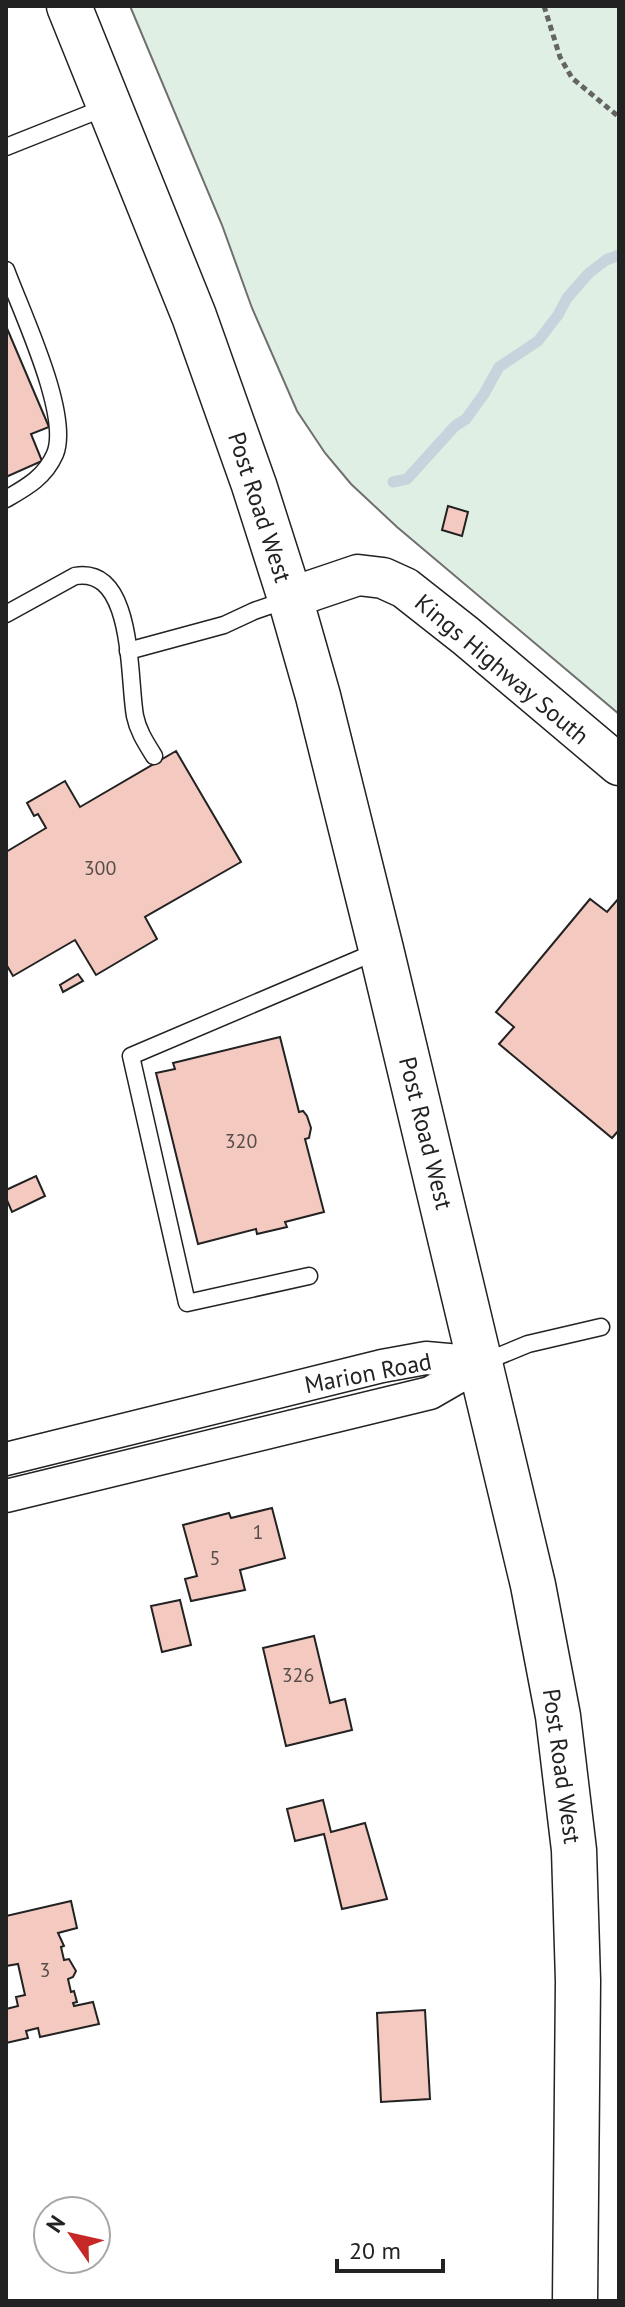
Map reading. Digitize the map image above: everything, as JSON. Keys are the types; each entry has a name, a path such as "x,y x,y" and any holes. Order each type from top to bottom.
{"main road":[{"name":"Post Road West","path":"69,6 216,376 290,598 318,696 381,949 482,1363 539,1615 560,1729 574,1850 578,1981 575,2301"}],"street":[{"name":"Kings Highway South","path":"290,598 358,575 383,578 405,588 619,765"},
{"name":"Marion Road","path":"6,1459 382,1366 426,1358 482,1363"},
{"name":"Marion Road","path":"6,1496 430,1393 482,1363"}],"lane":[{"path":"6,147 110,106"},
{"path":"6,270 54,398 60,428 56,451 48,468 35,482 6,499"},
{"path":"6,614 75,576 93,576 109,588 124,616 136,720 154,756"},
{"path":"128,651 224,625 290,598"},
{"path":"309,1276 187,1303 131,1056 381,949"},
{"path":"482,1363 528,1344 601,1327"}],"path":[{"path":"544,6 560,57 572,78 619,117"}],"green space":[{"path":"130,6 619,6 619,714 397,527 351,484 325,453 297,411 252,308 222,225"}],"building":[{"path":"6,326 49,427 31,434 42,461 6,477"},
{"path":"448,506 468,512 462,536 442,530"},
{"path":"176,751 241,862 145,917 157,939 96,975 75,940 13,976 6,964 6,852 46,828 27,803 65,781 80,807"},
{"path":"619,898 619,1130 612,1138 499,1044 514,1027 496,1012 590,899 607,912"},
{"path":"78,974 83,981 63,992 60,985"},
{"path":"280,1037 299,1112 303,1111 307,1116 311,1128 309,1138 305,1139 324,1212 285,1222 287,1227 257,1234 256,1229 198,1244 156,1073 175,1069 173,1063"},
{"path":"36,1176 45,1196 12,1212 6,1190"},
{"path":"272,1508 285,1558 240,1570 245,1590 191,1601 185,1579 197,1576 183,1525 229,1513 231,1518"},
{"path":"180,1600 191,1645 162,1652 151,1606"},
{"path":"314,1636 330,1703 345,1699 352,1730 286,1746 263,1648"},
{"path":"323,1800 331,1832 365,1823 387,1899 342,1909 324,1834 295,1841 287,1809"},
{"path":"71,1901 77,1928 58,1933 64,1946 61,1947 64,1960 69,1959 76,1971 68,1979 77,2002 73,2003 74,2006 93,2002 99,2024 40,2037 38,2028 26,2031 28,2038 6,2043 6,2009 18,2006 16,1997 25,1995 18,1964 6,1966 6,1916"},
{"path":"425,2010 430,2099 381,2102 377,2013"}],"waterway":[{"path":"393,482 407,479 455,426 466,419 499,367 538,341 567,298 589,273 606,260 619,255"}]}
